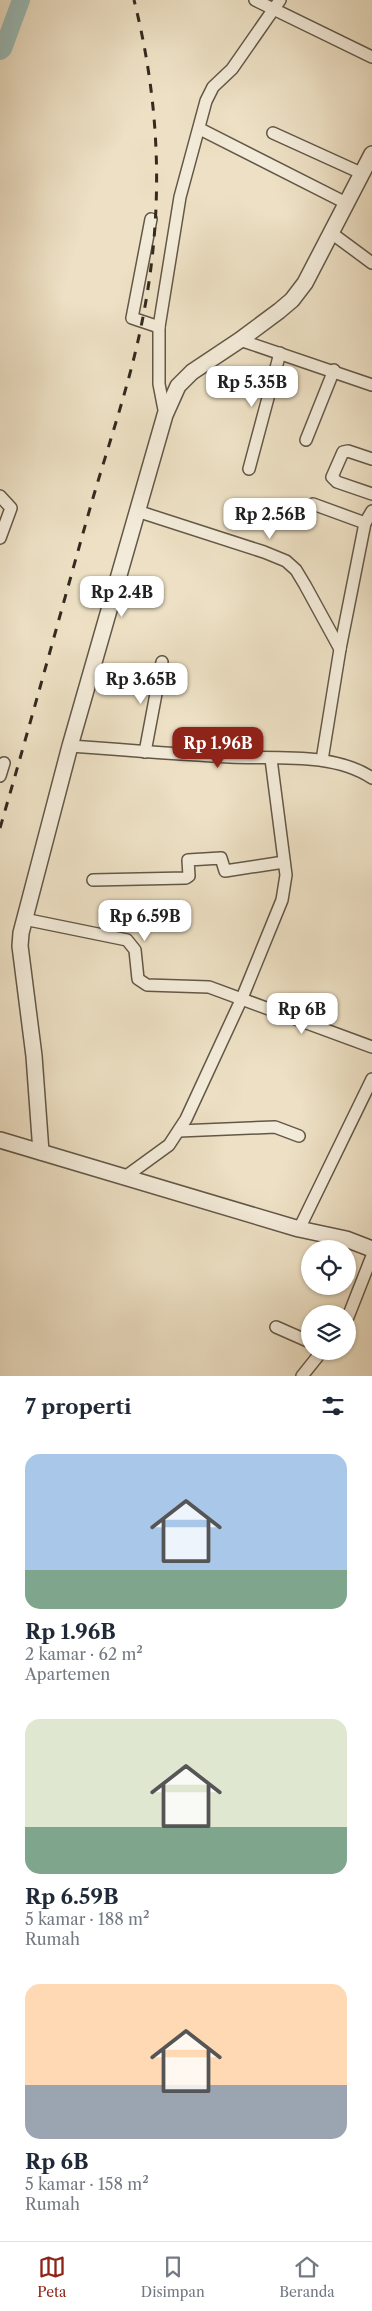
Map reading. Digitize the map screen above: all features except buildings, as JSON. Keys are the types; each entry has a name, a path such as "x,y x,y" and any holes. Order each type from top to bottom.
{"street":[{"path":"255,0 277,4 372,57"},
{"path":"165,415 159,384 160,327 180,197 200,129 206,101 213,87 232,69 277,4"},
{"path":"200,129 346,203"},
{"path":"272,132 361,173"},
{"path":"41,1152 34,1056 20,946 24,919 70,746 165,415 178,386 192,372 240,340 292,300 305,283 372,154"},
{"path":"151,219 132,318 160,327"},
{"path":"330,232 372,263"},
{"path":"240,340 334,370 372,385"},
{"path":"249,469 280,353"},
{"path":"306,440 334,370"},
{"path":"372,459 348,451 343,452 332,477 337,482 372,494"},
{"path":"0,496 11,508 0,538"},
{"path":"312,504 365,523"},
{"path":"322,760 340,650 365,523 372,511"},
{"path":"137,512 264,552 286,562 296,570 340,650"},
{"path":"145,752 162,662"},
{"path":"70,746 145,752 322,760 353,767 372,778"},
{"path":"125,1177 168,1145 179,1131 242,998 282,900 286,875 271,759"},
{"path":"0,776 4,763"},
{"path":"92,880 186,878 189,876 188,860 216,856 221,858 225,871 284,862"},
{"path":"24,919 127,940 134,950 138,979 147,985 209,987 372,1047"},
{"path":"299,1228 372,1079"},
{"path":"179,1131 267,1126 282,1128 299,1136"},
{"path":"0,1140 299,1228 346,1239 372,1250"},
{"path":"353,1305 372,1256"},
{"path":"276,1327 301,1338"},
{"path":"302,1376 315,1360"}],"waterway":[{"path":"0,51 3,49 21,0"}],"railway":[{"path":"0,828 137,347 149,281 154,241 156,200 154,120 150,80 134,0"}]}
